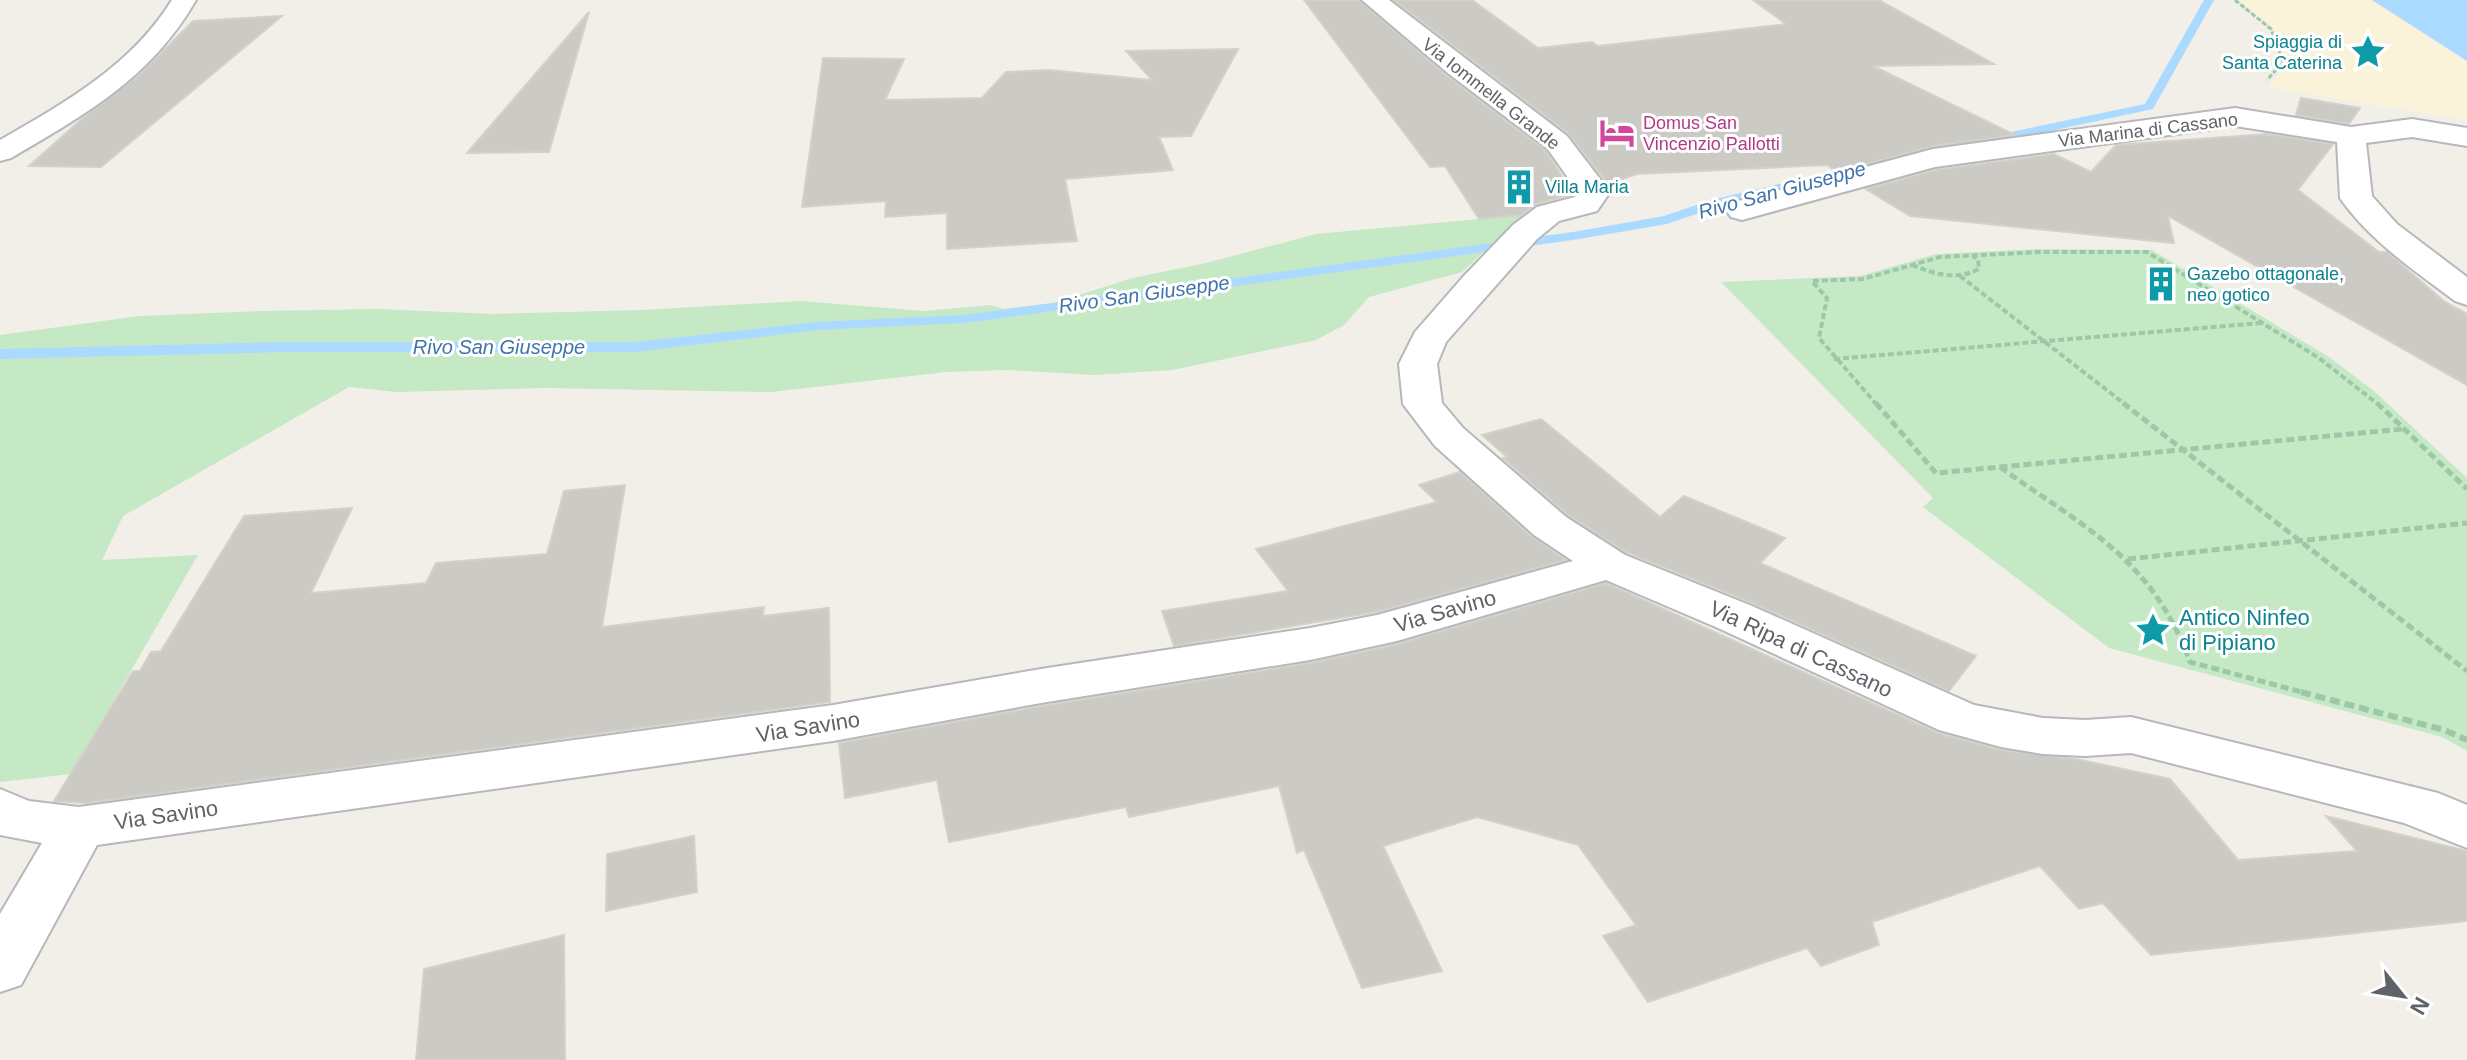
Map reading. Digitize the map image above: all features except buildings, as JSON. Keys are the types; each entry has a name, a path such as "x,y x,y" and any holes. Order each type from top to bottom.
{"street":[{"path":"0,152 87,101 140,59 172,23 184,0"},
{"name":"Via Iommella Grande","path":"1374,0 1557,142 1594,192 1586,204 1548,214"},
{"name":"Via Marina di Cassano","path":"1742,210 1933,158 2235,117 2351,136 2412,128 2467,137"},
{"path":"2351,136 2356,198 2385,231 2467,294"},
{"name":"Via Ripa di Cassano","path":"1548,214 1525,232 1475,284 1428,340 1418,364 1423,404 1449,437 1550,526 1609,565 1735,617 1957,718 1995,729 2086,740 2131,735 2419,807 2467,828"},
{"name":"Via Savino","path":"0,809 17,820 79,827 579,761 833,723 1380,630 1609,565"},
{"path":"0,968 79,827"}],"path":[{"path":"2235,0 2271,29 2283,62 2257,89 2236,104 2235,117"},
{"path":"2403,429 1936,473 1834,359 1819,338 1827,298 1812,281 1863,279 1940,257 2147,252 2319,358 2364,391 2467,489"},
{"path":"1912,265 1937,274 1960,276 1979,269 1978,260 1973,255"},
{"path":"1960,276 2467,671"},
{"path":"1834,359 2262,323"},
{"path":"1999,467 2128,559 2167,603 2182,633 2190,662 2444,730 2467,740"},
{"path":"2128,559 2467,523"}],"green space":[{"path":"1523,215 1462,272 1369,297 1344,325 1316,340 1172,370 1094,375 1006,370 946,372 771,392 546,388 397,392 349,387 123,516 102,560 198,555 71,774 0,782 0,335 140,316 262,311 378,309 493,314 800,301 924,311 990,305 1004,309 1053,303 1133,278 1206,263 1316,234"},
{"path":"2039,249 2152,250 2329,357 2374,391 2467,478 2467,751 2442,737 2109,648 1923,507 1933,498 1721,282 1860,276 1936,254"}],"sand":[{"name":"Spiaggia di Santa Caterina","path":"2238,0 2372,0 2467,61 2467,120 2267,87 2288,62 2275,29"}],"water":[{"path":"2372,0 2467,0 2467,61"}],"waterway":[{"name":"Rivo San Giuseppe","path":"1953,148 2149,107 2209,0"},
{"name":"Rivo San Giuseppe","path":"0,354 289,347 635,347 817,326 964,319 1573,236 1667,220 1716,203 1885,163"}],"place":[{"name":"Spiaggia di Santa Caterina","path":"2368,52"},
{"name":"Domus San Vincenzio Pallotti","path":"1617,133"},
{"name":"Villa Maria","path":"1519,187"},
{"name":"Gazebo ottagonale, neo gotico","path":"2161,284"},
{"name":"Antico Ninfeo di Pipiano","path":"2153,630"}]}
